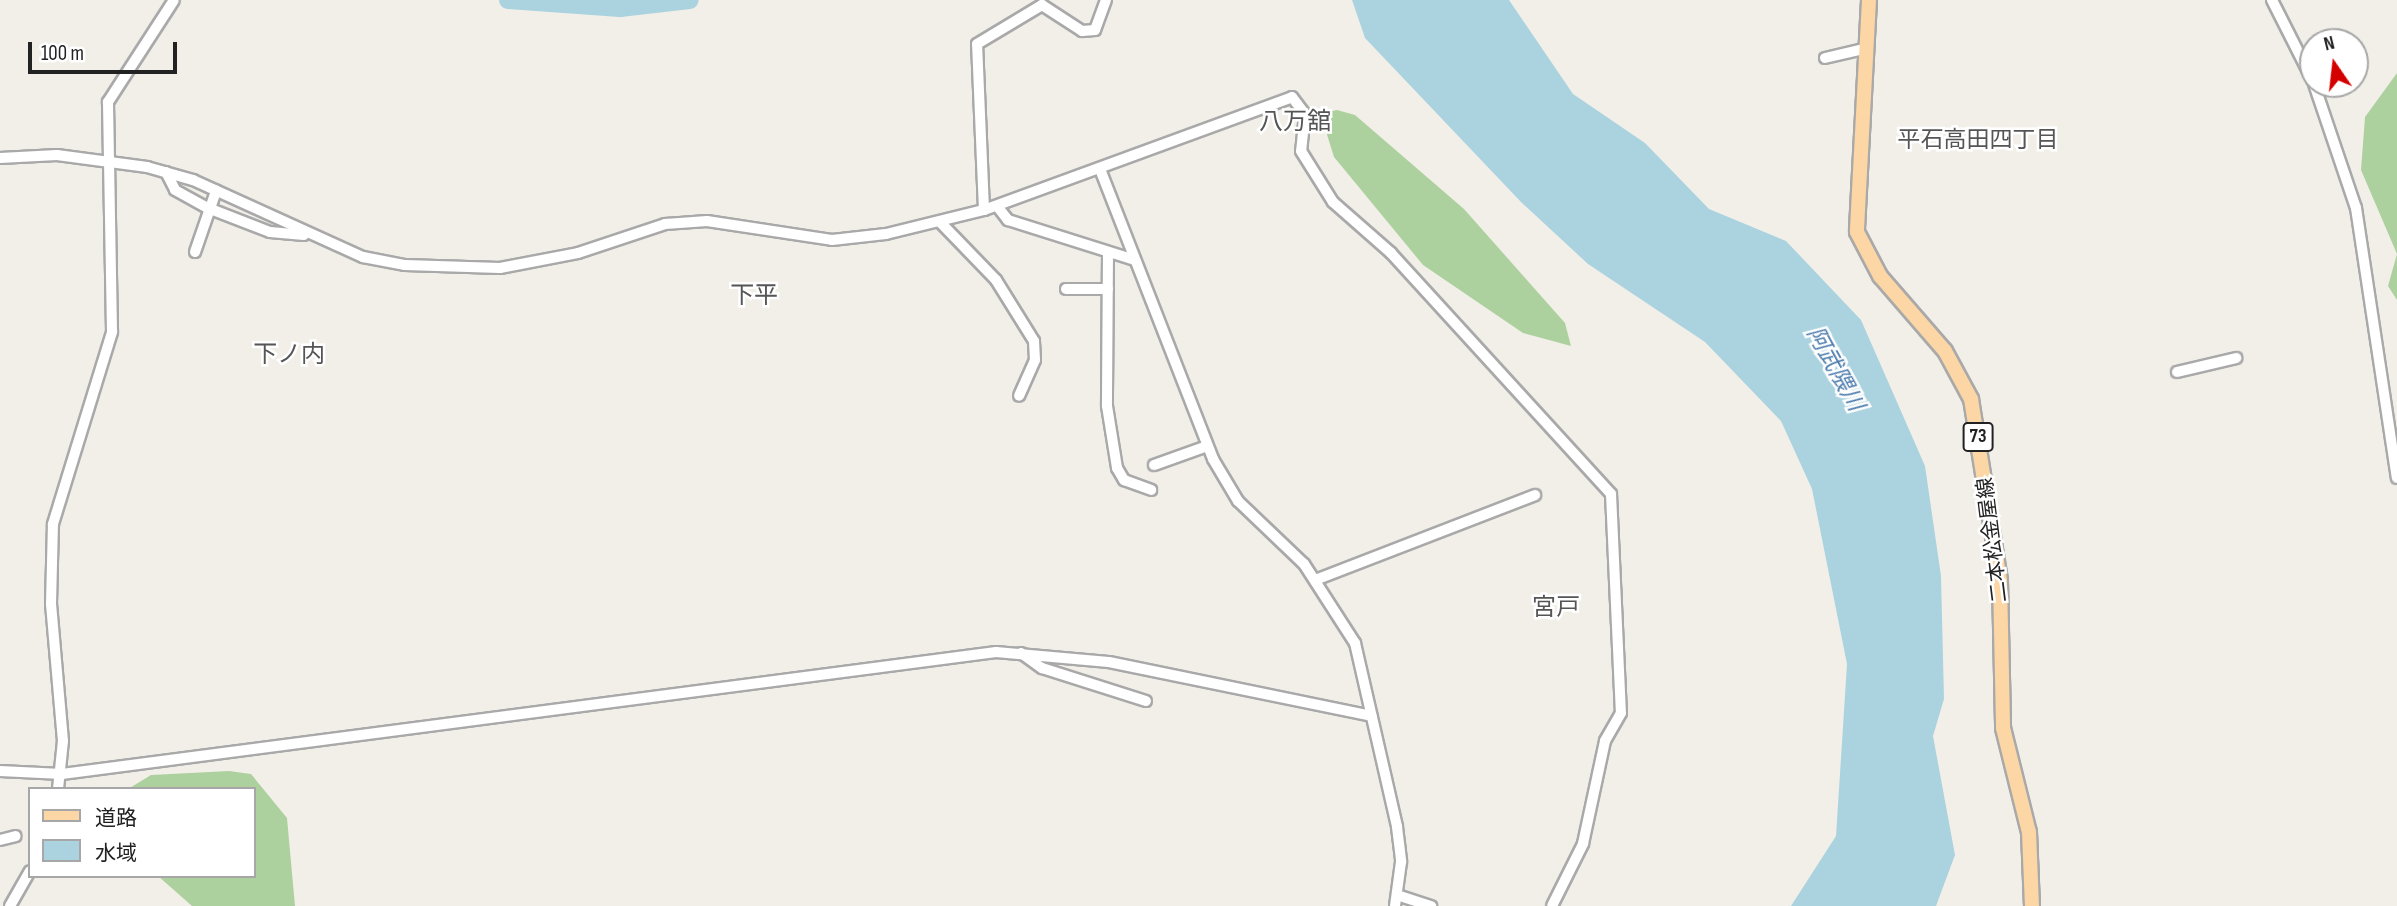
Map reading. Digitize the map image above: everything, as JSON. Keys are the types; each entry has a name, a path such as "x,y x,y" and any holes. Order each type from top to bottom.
{"main road":[{"name":"二本松金屋線","path":"1869,0 1863,48 1857,232 1880,276 1945,351 1971,399 1997,554 2003,728 2029,832 2032,906"}],"street":[{"path":"59,787 62,774 53,524 112,332 107,160 112,92 174,0"},
{"path":"984,210 977,44 1042,5 1082,31 1095,30 1106,0"},
{"path":"2272,0 2299,53"},
{"path":"1825,58 1863,48"},
{"path":"2319,98 2356,208 2397,478"},
{"path":"0,158 107,160 166,172 216,191 304,235 384,262 500,268 578,253 665,224 707,221 832,240 940,222 997,206 1296,99 1305,114 1301,151 1333,202 1391,253 1611,494 1621,713 1605,741 1583,844 1552,906"},
{"path":"1100,169 1207,446 1238,501 1315,580 1355,643 1397,827 1401,862 1398,901 1431,906"},
{"path":"166,172 175,190 208,208 270,232 304,235"},
{"path":"195,252 216,191"},
{"path":"997,206 1008,220 1135,260"},
{"path":"940,222 996,280 1034,341 1035,360 1019,396"},
{"path":"1108,253 1107,406 1117,468 1124,481 1151,490"},
{"path":"1066,289 1108,289"},
{"path":"2177,372 2236,358"},
{"path":"1154,465 1207,446"},
{"path":"1315,580 1535,495"},
{"path":"1021,653 1042,668 1146,701"},
{"path":"0,771 62,774 942,657 1021,653 1072,657 1372,716"},
{"path":"0,840 16,835"},
{"path":"10,906 28,874"}],"green space":[{"path":"2397,73 2397,254 2361,170 2365,117"},
{"path":"1337,110 1355,115 1464,209 1565,323 1571,346 1523,333 1423,265 1334,157 1324,125 1327,112"},
{"path":"2397,254 2397,300 2388,286"},
{"path":"229,771 251,774 287,818 295,906 192,906 160,878 256,878 256,787 131,787 151,775"}],"water":[{"name":"阿武隈川","path":"1352,0 1509,0 1573,94 1645,143 1709,209 1786,241 1861,320 1925,466 1941,576 1944,699 1933,736 1955,855 1936,906 1791,906 1836,836 1847,664 1812,489 1781,421 1705,342 1588,264 1521,202 1365,38"}],"waterway":[{"path":"508,0 620,8 690,0"}],"district":[{"name":"八万舘","path":"1295,122"},
{"name":"平石高田四丁目","path":"1978,140"},
{"name":"下平","path":"754,296"},
{"name":"下ノ内","path":"289,355"},
{"name":"宮戸","path":"1556,608"}]}
